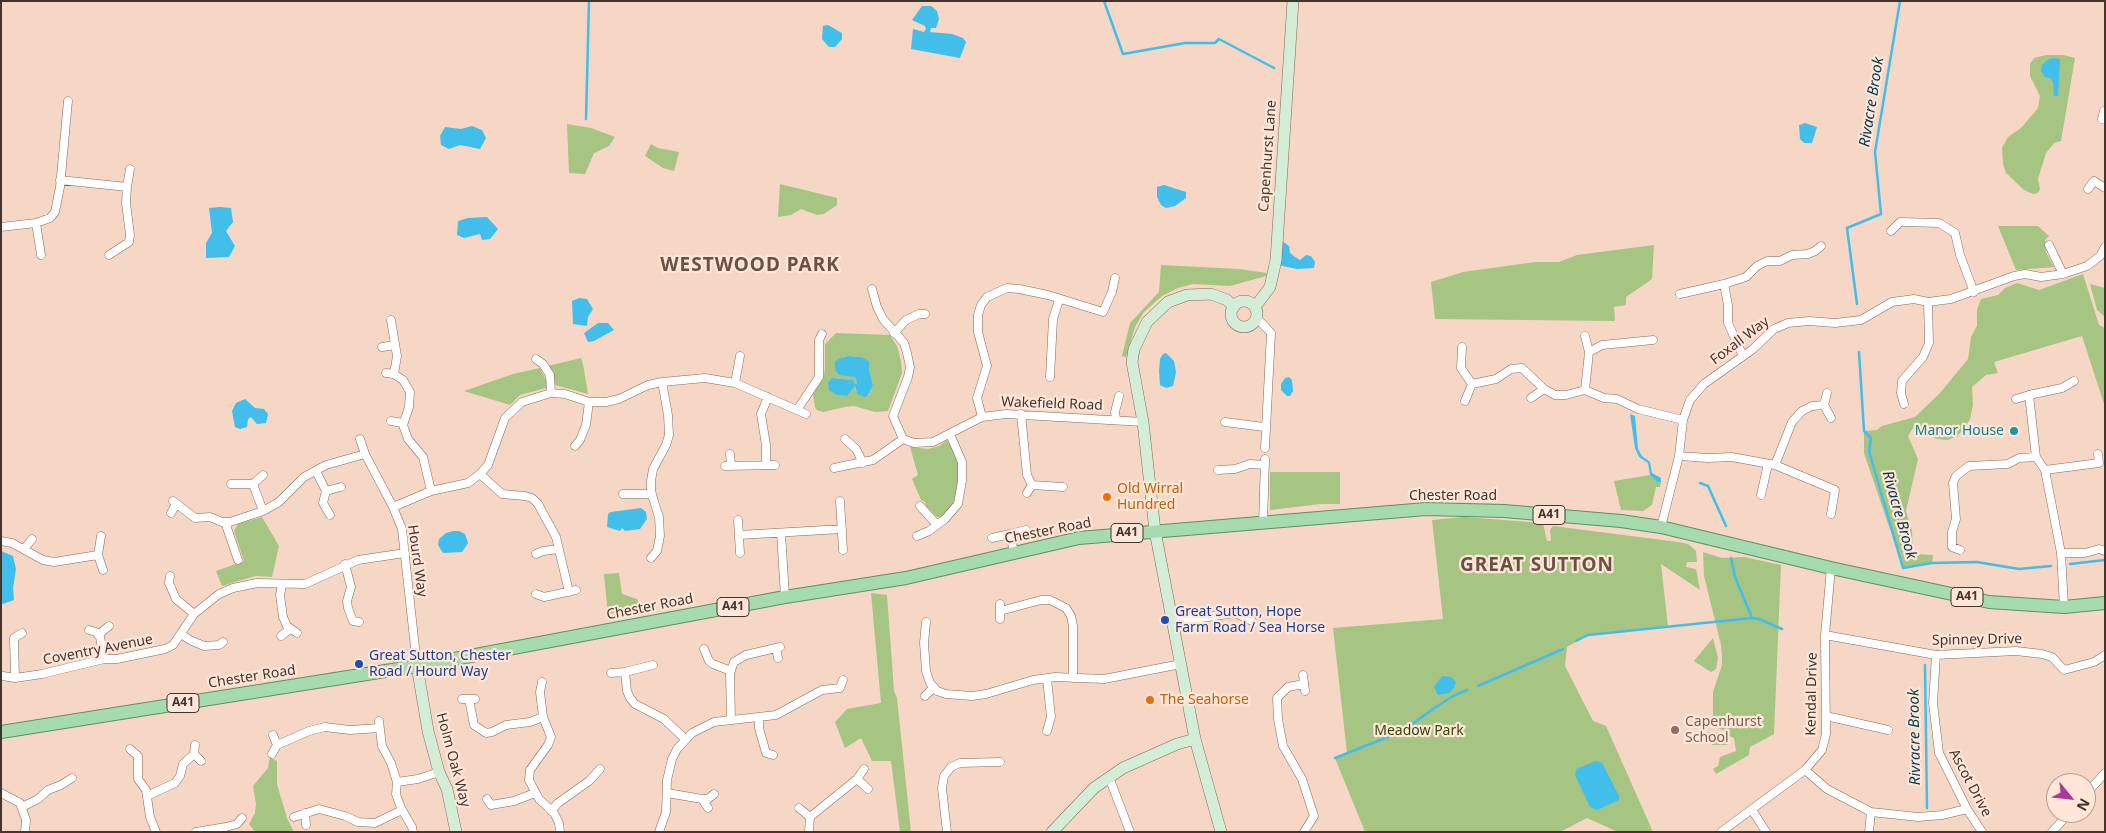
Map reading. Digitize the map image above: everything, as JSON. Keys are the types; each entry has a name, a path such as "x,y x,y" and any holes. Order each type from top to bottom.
{"main road":[{"name":"Chester Road","path":"1,732 417,666 785,597 906,578 1079,538 1263,524 1417,509 1464,508 1621,521 1661,528 1831,568 1989,602 2064,606 2105,603"}],"street":[{"name":"Capenhurst Lane","path":"1256,312 1270,286 1276,260 1293,1"},
{"path":"1,227 36,223 50,218 55,212 68,101"},
{"path":"109,255 129,242 126,187 130,169"},
{"path":"2088,189 2090,178 2105,188"},
{"path":"60,180 126,187"},
{"path":"1891,231 1900,222 1939,223 1955,233 1960,255 1974,292"},
{"path":"36,223 41,255"},
{"path":"2050,244 2063,274"},
{"path":"1680,294 1746,277 1757,266 1766,261 1780,260 1792,255 1808,254 1821,246"},
{"name":"Foxall Way","path":"1661,528 1679,456 1683,420 1690,400 1704,384 1743,356 1774,329 1788,323 1809,321 1835,323 1861,320 1892,302 1914,299 1928,302 1951,299 2014,276 2025,274 2041,277 2063,274 2087,266 2102,257 2105,248"},
{"path":"1808,254 1818,260"},
{"path":"982,417 977,398 987,366 977,325 981,305 987,297 1007,288 1026,290 1103,312 1112,292 1115,278"},
{"path":"1724,284 1728,305 1728,324 1743,356"},
{"path":"834,468 873,460 903,439 893,416 906,385 910,367 904,343 894,333 880,313 872,289"},
{"path":"1221,832 1195,739 1155,531 1143,422 1132,362 1134,349 1147,322 1168,302 1188,295 1212,294 1227,300 1234,307"},
{"path":"1050,377 1053,319 1060,300"},
{"path":"1256,312 1249,326 1240,326 1233,320 1232,316 1234,307 1244,301 1256,312 1271,333 1264,448"},
{"path":"1904,404 1901,393 1902,381 1923,357 1929,343 1928,302"},
{"path":"894,333 906,320 921,312"},
{"path":"390,320 397,356 394,374"},
{"path":"1585,336 1588,352 1585,390"},
{"path":"797,410 819,377 818,337"},
{"path":"1588,352 1602,345 1632,338 1653,340"},
{"path":"382,347 394,345"},
{"path":"1462,347 1461,368 1472,384"},
{"path":"735,383 740,356"},
{"path":"542,361 550,375 552,393"},
{"path":"1472,384 1496,379 1511,369 1522,368 1544,389 1556,395 1566,395 1585,390 1604,398 1616,399 1638,409 1683,420"},
{"path":"386,373 394,374 403,380 410,392 409,407 403,423 408,439 423,457 431,491"},
{"path":"393,507 431,491 468,483 488,465 505,418 522,402 552,393 565,394 589,402 619,399 648,385 662,382 705,378 735,383 806,414"},
{"path":"2016,399 2062,388 2074,381"},
{"path":"651,558 657,550 660,536 659,516 652,494 651,481 653,469 666,445 669,435 668,414 662,382"},
{"path":"1465,401 1472,384"},
{"path":"1531,398 1544,389"},
{"path":"1828,393 1824,405 1831,418"},
{"path":"1116,419 1115,412 1119,396"},
{"path":"2029,396 2036,457 2045,470 2061,553 2064,606"},
{"path":"766,465 767,451 761,414 768,397"},
{"path":"588,445 578,443 586,425 589,402"},
{"path":"1761,495 1771,465 1792,422 1802,411 1812,406 1824,405"},
{"name":"Wakefield Road","path":"903,439 914,443 928,443 982,417 1006,414 1143,422"},
{"path":"1021,414 1027,475 1032,485"},
{"path":"391,421 403,423"},
{"path":"1225,422 1264,427"},
{"path":"917,536 945,520 958,504 962,481 962,462 950,434"},
{"name":"Hourd Way","path":"360,438 365,454 393,507 402,529 417,666"},
{"path":"845,439 856,449 862,463"},
{"path":"171,513 175,503 195,518 210,517 225,522 263,512 279,502 304,477 326,465 365,454"},
{"path":"730,454 728,465 775,465"},
{"path":"2045,470 2102,463 2098,454"},
{"path":"1679,456 1732,457 1771,465 1835,490 1831,514"},
{"path":"1960,550 1949,549 1956,519 1953,483 1956,476 1969,466 2008,464 2019,458 2036,457"},
{"path":"1218,470 1235,469 1265,462 1263,524"},
{"path":"316,471 326,491 324,503 330,515"},
{"path":"480,474 502,494 532,498 547,517 556,537 573,591 544,596 536,594"},
{"path":"231,484 253,484 263,475"},
{"path":"253,484 263,512"},
{"path":"1032,485 1063,487"},
{"path":"1027,492 1032,485"},
{"path":"326,491 341,487"},
{"path":"623,494 652,494"},
{"path":"840,501 843,550"},
{"path":"920,506 937,525"},
{"path":"738,520 740,553"},
{"path":"225,522 238,560"},
{"path":"739,535 842,529"},
{"path":"992,538 1026,530"},
{"path":"780,533 785,597"},
{"path":"1010,534 1014,552"},
{"path":"101,536 98,554 103,570"},
{"path":"24,550 32,539"},
{"path":"1,541 12,543 43,560 54,562 98,554"},
{"path":"539,550 559,549"},
{"path":"2061,553 2085,553 2099,549 2105,550"},
{"name":"Coventry Avenue","path":"3,676 15,678 74,668 104,659 118,659 164,649 173,645 194,614 219,594 233,588 257,583 305,584 332,573 345,564 358,560 406,553"},
{"path":"345,564 351,587 347,601 356,621 348,627"},
{"name":"Kendal Drive","path":"1721,832 1805,770 1822,750 1826,734 1825,635 1831,568"},
{"path":"160,585 170,580 176,600 194,614"},
{"path":"281,636 293,631 281,609 280,595 282,585"},
{"path":"1000,612 1041,600 1050,600 1066,608 1071,616 1073,626 1073,678"},
{"path":"1174,622 1235,613 1252,620"},
{"path":"926,622 926,671 937,691 946,694 972,696 992,693 1033,680 1062,676 1073,678 1117,677 1181,664"},
{"path":"98,635 109,626"},
{"path":"89,630 98,635 104,659"},
{"path":"15,678 12,636 22,633"},
{"path":"181,634 204,646 220,646"},
{"name":"Spinney Drive","path":"1825,635 1936,655 2016,651 2042,654 2052,657 2064,670 2094,662 2105,655"},
{"path":"925,640 934,641"},
{"path":"731,720 731,671 734,662 746,655 778,647 778,658"},
{"path":"704,650 709,661 731,671"},
{"name":"Ascot Drive","path":"1936,655 1933,703 1939,753 1966,809 1982,832"},
{"path":"611,672 625,672 653,665"},
{"name":"Holm Oak Way","path":"417,666 428,731 439,772 447,789 456,832"},
{"path":"625,672 627,691 635,704 664,719 685,739"},
{"path":"1047,679 1050,719 1047,731"},
{"path":"542,682 540,692 543,717 551,737 548,745 530,770 529,780 535,793 559,823 560,832"},
{"path":"1304,683 1288,687 1277,698 1278,719 1283,746 1302,779 1314,816 1304,832"},
{"path":"659,832 666,812 667,780 672,759 685,739 704,726 731,720 759,719 783,713 822,690 841,684 845,695"},
{"path":"925,696 934,687"},
{"path":"468,699 474,726 486,733 543,717"},
{"path":"1826,716 1888,730"},
{"path":"759,719 759,728 766,755"},
{"path":"1050,719 1059,720"},
{"path":"272,754 277,745 309,731 325,727 350,730 379,724 382,746 391,763 397,782 396,794 413,832"},
{"path":"272,735 277,745"},
{"path":"1052,832 1094,788 1109,777 1148,756 1195,739"},
{"path":"147,796 174,783 180,776 183,764 194,754 195,745"},
{"path":"130,750 138,756"},
{"path":"145,750 138,756 138,779 146,790 150,817 156,832"},
{"path":"194,754 201,761"},
{"path":"947,832 942,788 944,776 951,767 960,763 1000,762"},
{"path":"551,811 558,803 593,778 600,769"},
{"path":"809,832 810,817 857,779 864,769"},
{"path":"1805,770 1827,790 1871,812 1918,817 1942,815 1966,809"},
{"path":"397,782 418,779 439,772"},
{"path":"2096,783 2105,774"},
{"path":"1109,777 1130,832"},
{"path":"22,807 38,799 48,790 72,778"},
{"path":"593,778 599,785"},
{"path":"857,779 868,789"},
{"path":"61,785 63,795"},
{"path":"1,793 20,803 26,820 25,832"},
{"path":"489,806 514,801 535,793"},
{"path":"667,794 702,798 708,798 714,794"},
{"path":"702,798 708,808"},
{"path":"799,808 810,817"},
{"path":"294,817 319,809 364,823 375,823 402,810"},
{"path":"1752,810 1766,832"},
{"path":"1869,832 1871,812"},
{"path":"306,813 306,825"},
{"path":"196,832 217,829 239,821 242,831"}],"green space":[{"path":"2046,55 2063,55 2075,58 2061,141 2054,143 2046,153 2038,179 2040,189 2038,193 2033,194 2024,190 2006,173 2003,164 2002,148 2008,137 2021,128 2038,108 2040,96 2030,76 2030,64 2034,58"},
{"path":"567,124 591,128 615,137 609,146 594,153 585,174 569,173"},
{"path":"651,144 658,148 679,152 674,171 663,168 645,156"},
{"path":"780,184 837,198 837,205 824,214 817,215 801,209 791,215 778,217"},
{"path":"1998,226 2038,226 2049,236 2045,240 2046,252 2054,267 2016,270"},
{"path":"1654,245 1652,279 1626,297 1626,305 1614,307 1615,321 1435,319 1431,282 1463,272 1535,262 1559,262 1577,255"},
{"path":"1161,265 1239,269 1267,273 1266,276 1230,286 1193,284 1178,288 1162,296 1144,312 1135,327 1126,357 1122,356 1130,323 1159,292"},
{"path":"2083,274 2099,325 2105,328 2105,407 2082,336 1994,362 1998,373 1986,375 1972,387 1973,405 1970,419 1957,436 1948,440 1937,439 1915,425 1908,436 1918,459 1906,511 1912,530 1913,554 1933,555 1932,563 1903,568 1864,453 1864,431 1877,430 1882,426 1915,417 1940,393 1968,359 1971,337 1977,326 1977,310 1981,299 1998,295 2005,288 2017,283 2039,290"},
{"path":"2090,284 2105,288 2105,317 2097,310"},
{"path":"836,333 890,335 897,346 902,373 888,411 875,412 854,406 823,412 817,410 813,394 823,379 825,344","holes":["843,357 862,357 869,361 873,385 869,395 856,392 855,386 847,396 837,395 832,378 853,380 855,384 857,383"]},
{"path":"581,358 588,394 555,385 553,373 548,366"},
{"path":"540,368 546,380 546,388 520,395 510,405 464,391 513,374"},
{"path":"947,440 958,462 960,480 952,507 943,517 937,517 926,506 925,502 921,500 912,479 918,475 910,447 928,449 939,446"},
{"path":"1270,472 1340,472 1340,504 1321,504 1270,510"},
{"path":"1650,475 1657,482 1661,482 1660,487 1656,487 1652,505 1643,511 1621,510 1614,481"},
{"path":"262,517 279,546 272,577 255,576 222,586 216,571 244,561 234,531 238,524"},
{"name":"Meadow Park","path":"1464,517 1543,523 1547,541 1551,541 1550,530 1553,526 1678,542 1688,544 1696,551 1697,562 1687,562 1686,567 1696,569 1700,590 1661,564 1668,627 1588,635 1567,647 1565,666 1593,721 1606,726 1653,832 1618,832 1587,818 1560,832 1365,832 1335,758 1347,753 1333,628 1443,619 1432,520"},
{"path":"1703,552 1722,558 1744,557 1781,565 1774,734 1750,747 1749,755 1716,774 1713,769 1718,766 1720,757 1736,751 1734,738 1723,730 1706,724 1713,716 1713,692 1722,665 1722,656 1704,576"},
{"path":"619,573 622,594 637,599 642,609 608,614 604,574"},
{"path":"871,593 887,595 894,691 897,698 911,832 900,832 891,761 872,761 861,738 845,748 835,722 847,709 881,703"},
{"path":"1713,638 1718,658 1716,669 1711,672 1694,661"},
{"path":"1708,732 1720,733 1728,745 1712,745 1706,734"},
{"path":"270,757 277,761 277,784 287,818 294,832 255,832 249,824 255,813 256,804 253,786 268,768"}],"water":[{"path":"922,6 931,6 937,11 939,19 936,28 931,28 930,32 952,34 963,38 966,42 960,58 911,49 913,29 924,32 926,29 925,26 912,20"},
{"path":"828,25 842,33 842,39 835,47 829,47 822,39 823,26"},
{"path":"2053,58 2060,59 2058,96 2054,96 2053,82 2050,78 2045,77 2041,71 2042,65 2047,60"},
{"path":"1805,123 1817,127 1812,143 1804,143 1800,139 1799,125"},
{"path":"472,126 482,130 486,138 480,149 460,145 449,149 441,145 440,136 445,127 461,129"},
{"path":"1164,185 1186,192 1186,198 1175,206 1166,208 1161,205 1157,197 1157,187"},
{"path":"209,208 231,208 233,222 226,231 235,246 229,257 206,258 206,243 212,233"},
{"path":"487,217 498,229 490,239 482,240 480,234 464,238 457,235 458,221 468,218"},
{"path":"1282,241 1289,246 1290,253 1300,260 1306,255 1311,256 1315,262 1314,268 1297,269 1278,265"},
{"path":"579,298 587,299 593,309 588,317 587,326 573,324 572,301"},
{"path":"598,323 608,323 614,330 594,341 588,342 584,333"},
{"path":"1166,353 1174,361 1176,372 1173,386 1166,388 1160,385 1159,371 1160,359"},
{"path":"848,356 862,357 869,361 873,385 869,394 865,397 857,394 855,386 847,396 837,395 829,390 828,383 832,378 853,380 855,384 857,383 855,377 839,375 835,370 835,362"},
{"path":"1289,377 1292,380 1293,391 1290,396 1287,396 1281,390 1281,384 1285,378"},
{"path":"245,399 255,408 264,409 268,414 266,423 257,424 251,417 248,419 247,427 240,429 235,427 232,411 236,403"},
{"path":"1630,414 1635,416 1638,449 1642,456 1650,462 1652,473 1661,478 1661,482 1657,482 1650,475 1648,463 1639,457 1635,448"},
{"path":"641,508 646,512 647,519 640,529 625,531 622,528 620,531 607,527 608,514 611,512"},
{"path":"453,531 465,534 468,543 462,552 443,553 438,545 439,539 446,533"},
{"path":"1,551 13,556 16,569 13,588 14,600 3,604 1,602"},
{"path":"1442,676 1451,677 1456,682 1454,688 1449,693 1438,695 1434,687"},
{"path":"1596,761 1602,763 1619,796 1619,800 1597,810 1590,807 1575,775 1576,769"}],"waterway":[{"path":"586,119 589,1"},
{"path":"1104,1 1123,54 1185,43 1215,43 1219,39 1274,68"},
{"name":"Rivacre Brook","path":"1857,304 1847,228 1881,214 1875,152 1900,1"},
{"name":"Rivacre Brook","path":"1859,352 1864,431 1871,438 1869,451 1903,568 1932,563 1977,562 2019,569 2051,566"},
{"path":"1700,483 1708,486 1726,526"},
{"path":"1731,558 1735,577 1752,618"},
{"path":"2070,564 2105,560"},
{"path":"1576,641 1588,635 1752,618 1782,629"},
{"path":"1478,686 1563,649"},
{"name":"Rivracre Brook","path":"1925,665 1927,808"},
{"path":"1335,758 1403,731 1453,696 1467,690"}],"place":[{"name":"Manor House","path":"2014,431"},
{"name":"Old Wirral Hundred","path":"1107,497"},
{"name":"Great Sutton, Hope Farm Road / Sea Horse","path":"1165,620"},
{"name":"Great Sutton, Chester Road / Hourd Way","path":"359,664"},
{"name":"The Seahorse","path":"1150,700"},
{"name":"Capenhurst School","path":"1675,730"}],"district":[{"name":"WESTWOOD PARK","path":"750,266"},
{"name":"GREAT SUTTON","path":"1537,566"}]}
